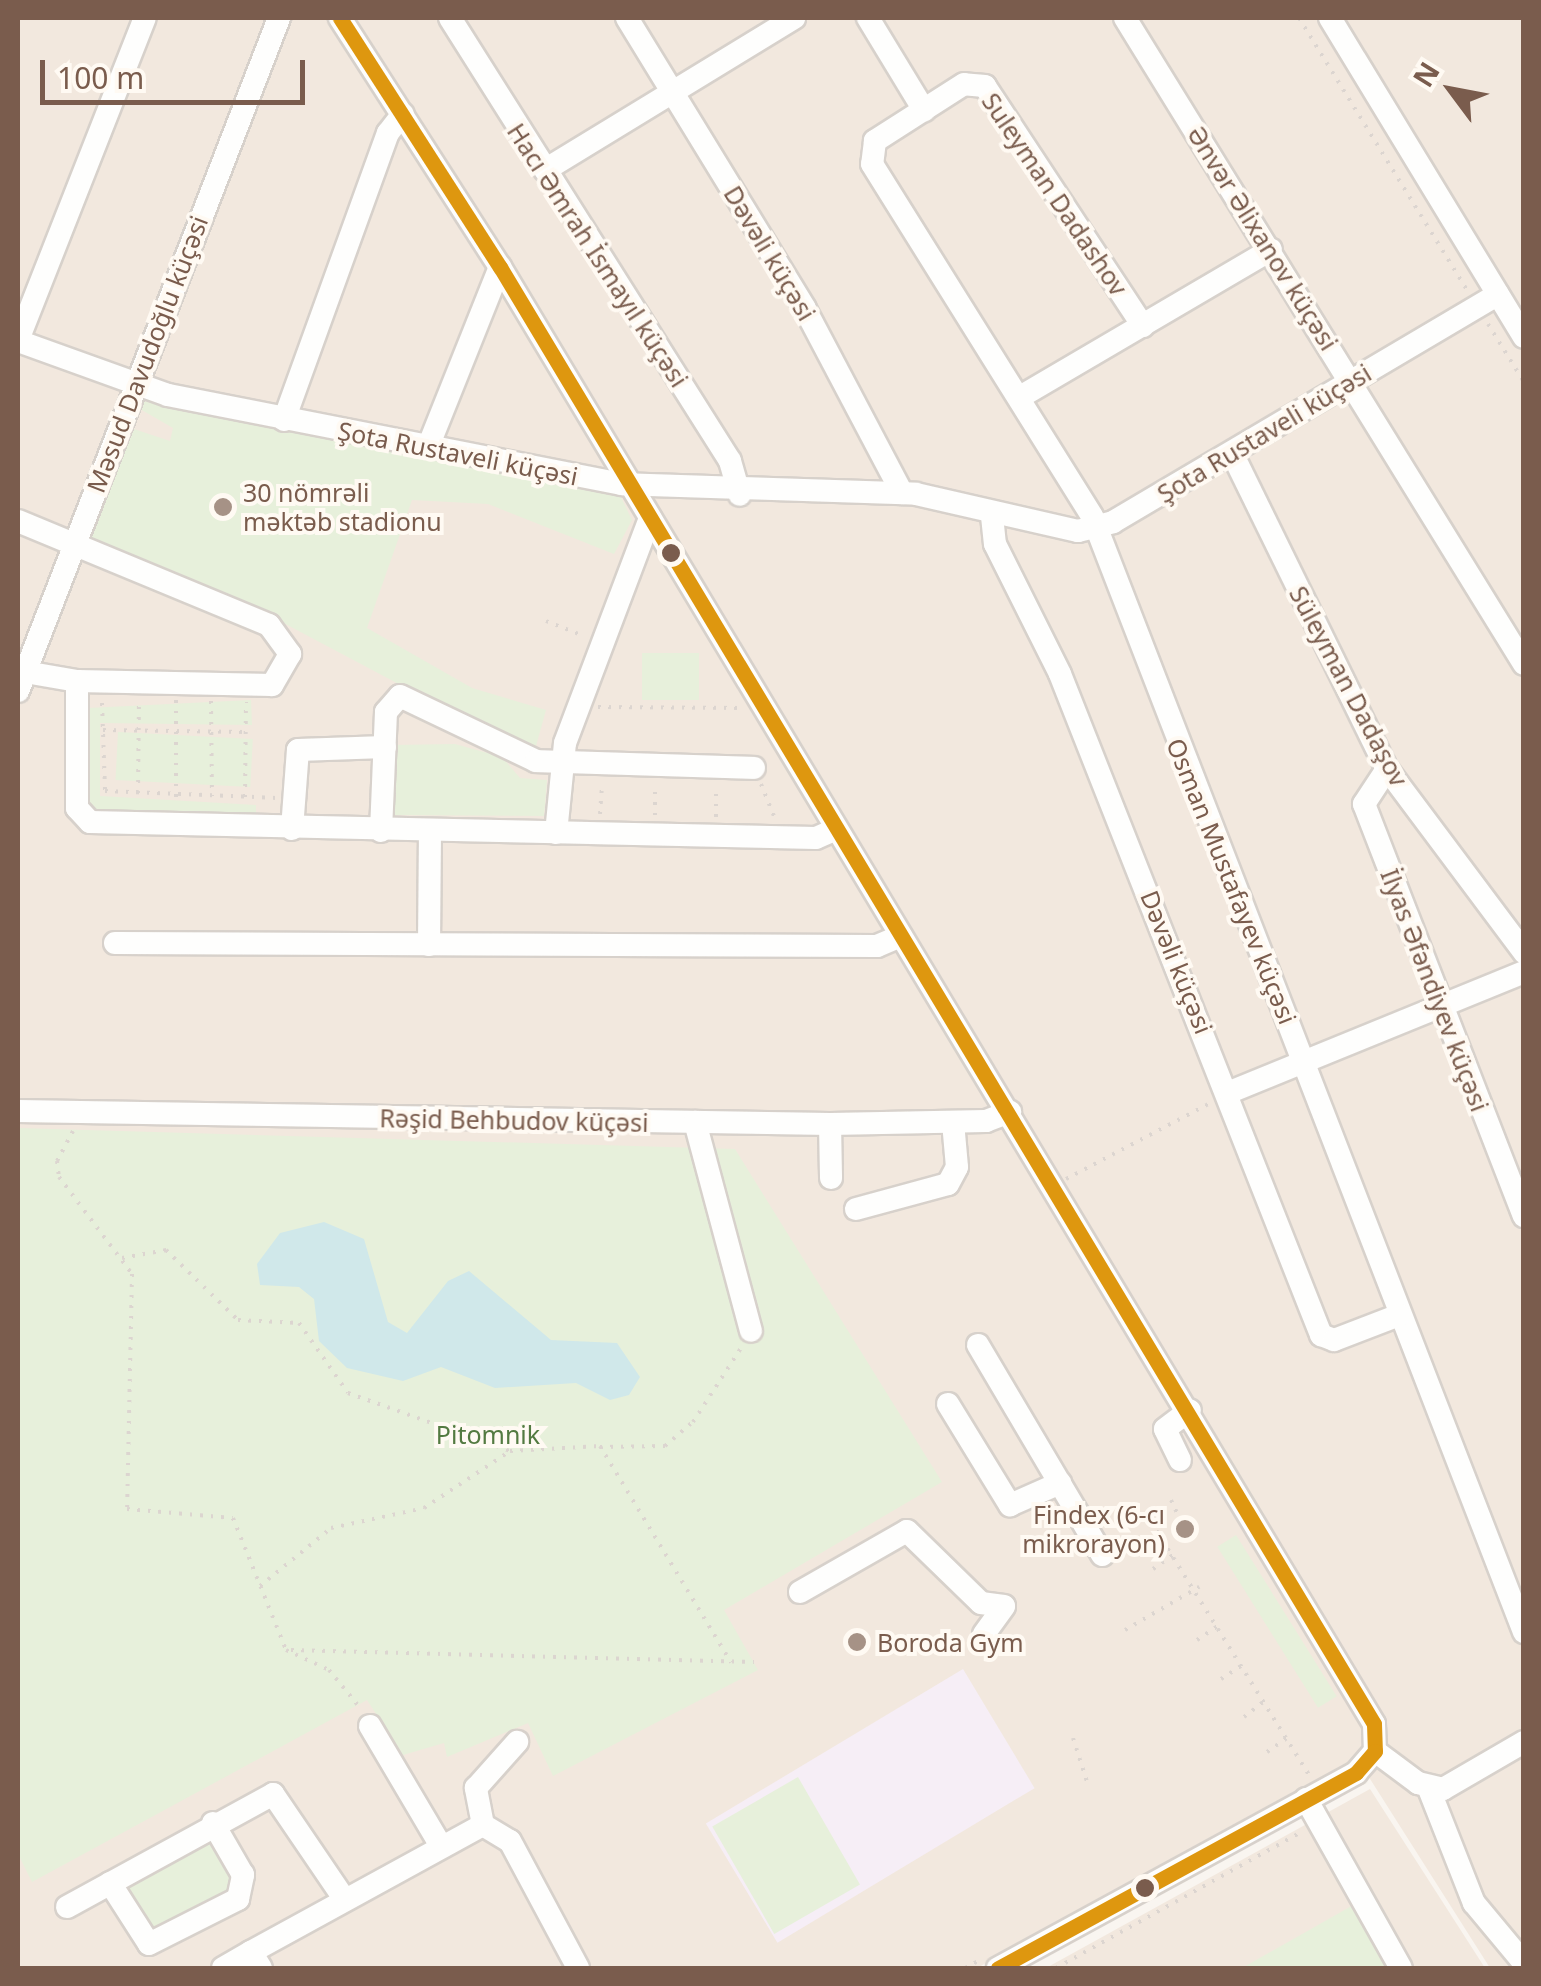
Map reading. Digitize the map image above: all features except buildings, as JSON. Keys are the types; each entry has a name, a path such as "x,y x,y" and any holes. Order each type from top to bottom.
{"street":[{"path":"18,341 144,18"},
{"name":"Məsud Davudoğlu küçəsi","path":"21,682 133,384 279,18"},
{"path":"340,18 500,267 834,830 1190,1410 1374,1724 1374,1752"},
{"name":"Hacı Əmrah İsmayıl küçəsi","path":"450,18 730,462 740,494"},
{"name":"Dəvəli küçəsi","path":"626,18 896,466 902,493"},
{"path":"545,170 794,18"},
{"path":"868,18 924,110"},
{"name":"Ənvər Əlixanov küçəsi","path":"1125,18 1524,664"},
{"path":"1330,18 1524,338"},
{"name":"Suleyman Dadashov","path":"872,164 876,141 964,84 985,86 1142,326"},
{"path":"284,420 388,133 404,114"},
{"name":"Osman Mustafayev küçəsi","path":"872,164 1020,397 1096,529 1524,1632"},
{"path":"1020,397 1271,250"},
{"path":"428,447 500,267"},
{"name":"Şota Rustaveli küçəsi","path":"18,341 133,384 284,420 631,486 740,494 902,493 992,516 1096,529 1232,453 1498,294"},
{"name":"Süleyman Dadaşov","path":"1232,453 1387,769 1524,952"},
{"name":"Dəvəli küçəsi","path":"992,516 995,544 1060,674 1230,1092 1320,1336 1334,1340 1399,1315"},
{"path":"556,834 559,764 650,518"},
{"path":"18,520 269,625 290,654 286,671 272,685 21,682"},
{"path":"89,682 82,817 177,825 430,832 776,836 834,830"},
{"path":"381,831 386,712 400,696 520,756 559,764 754,768"},
{"path":"292,828 292,762 303,746 384,747"},
{"name":"İlyas Əfəndiyev küçəsi","path":"1387,769 1364,804 1438,1009 1524,1216"},
{"path":"429,945 430,832"},
{"path":"115,943 877,946 901,936"},
{"path":"1230,1092 1524,972"},
{"name":"Rəşid Behbudov küçəsi","path":"18,1111 830,1124 953,1122 1010,1112"},
{"path":"695,1122 751,1331"},
{"path":"856,1209 948,1184 957,1167 953,1122"},
{"path":"830,1124 830,1178"},
{"path":"1501,1160 1524,1150"},
{"path":"978,1345 1102,1555"},
{"path":"948,1404 1010,1506 1060,1483"},
{"path":"1180,1460 1165,1429 1190,1410"},
{"path":"800,1592 907,1531 981,1603 1004,1606 984,1634"},
{"path":"1499,1572 1524,1564"},
{"path":"370,1726 441,1846"},
{"path":"517,1742 476,1788 483,1825 510,1841 578,1968"},
{"path":"1429,1789 1524,1742"},
{"path":"998,1968 1042,1958 1308,1788 1374,1752"},
{"path":"1374,1752 1429,1789 1486,1925 1524,1963"},
{"path":"1308,1788 1319,1822 1402,1968"},
{"path":"67,1907 258,1798 285,1799 345,1900"},
{"path":"110,1883 148,1944 238,1899 243,1876 213,1823"},
{"path":"223,1968 256,1960 345,1900 483,1825"}],"path":[{"path":"1299,18 1524,382"},
{"path":"546,621 603,642"},
{"path":"89,682 103,730 106,792 292,799"},
{"path":"138,793 139,683"},
{"path":"175,684 177,825"},
{"path":"211,684 212,796"},
{"path":"246,684 246,797"},
{"path":"578,707 752,708"},
{"path":"103,730 246,732"},
{"path":"599,834 604,764"},
{"path":"654,835 656,765"},
{"path":"715,836 717,766"},
{"path":"754,768 776,836"},
{"path":"1069,1177 1230,1092"},
{"path":"84,1115 62,1146 59,1177 122,1258 134,1295 127,1509 233,1518 286,1650 349,1686 370,1726"},
{"path":"122,1258 166,1250 238,1320 299,1322 348,1394 510,1451 665,1446 693,1422 751,1331"},
{"path":"600,1446 731,1662"},
{"path":"260,1586 331,1528 424,1508 510,1451"},
{"path":"1171,1500 1181,1521"},
{"path":"1150,1522 1175,1554 1288,1736 1308,1788"},
{"path":"1153,1569 1175,1554"},
{"path":"1125,1630 1196,1588"},
{"path":"1196,1640 1219,1625"},
{"path":"286,1650 754,1662"},
{"path":"1221,1679 1244,1664"},
{"path":"1244,1717 1266,1700"},
{"path":"1267,1752 1288,1736"},
{"path":"1073,1738 1088,1782"},
{"path":"1056,1968 1319,1822"}],"shaded area":[{"path":"18,18 1523,18 1523,1968 1490,1968 1358,1760 977,1968 18,1968"},
{"path":"963,1669 1035,1788 777,1943 706,1824"},
{"path":"1370,1789 1485,1968 1046,1968"}],"green space":[{"path":"142,401 620,495 632,520 614,554 488,504 412,500 367,628 472,688 546,710 536,746 493,734 276,619 85,540 131,428 170,441 173,428 140,409"},
{"path":"642,653 699,653 699,700 642,700"},
{"path":"251,700 252,725 100,723 100,796 256,805 256,815 89,813 88,708"},
{"path":"118,732 253,739 250,787 115,780"},
{"path":"455,744 502,757 520,778 547,780 544,816 387,815 393,745"},
{"name":"Pitomnik","path":"18,1128 735,1149 942,1482 724,1610 758,1670 553,1776 528,1723 447,1757 444,1743 403,1755 367,1700 32,1882 18,1854"},
{"path":"1236,1535 1337,1696 1318,1708 1217,1547"},
{"path":"798,1777 860,1884 774,1934 712,1826"},
{"path":"209,1835 236,1888 145,1934 118,1881"},
{"path":"1355,1904 1393,1968 1242,1968"}],"water":[{"path":"324,1222 364,1239 388,1322 407,1333 448,1281 469,1271 551,1340 617,1343 640,1377 629,1395 610,1400 576,1383 495,1388 441,1367 403,1381 347,1368 319,1341 314,1299 299,1287 260,1285 257,1264 280,1233"}],"transit line":[{"path":"340,18 500,267 1374,1724 1375,1751 1356,1773 998,1968"}],"place":[{"name":"30 nömrəli məktəb stadionu","path":"223,507"},
{"name":"Findex (6-cı mikrorayon)","path":"1185,1529"},
{"name":"Boroda Gym","path":"857,1642"}]}
